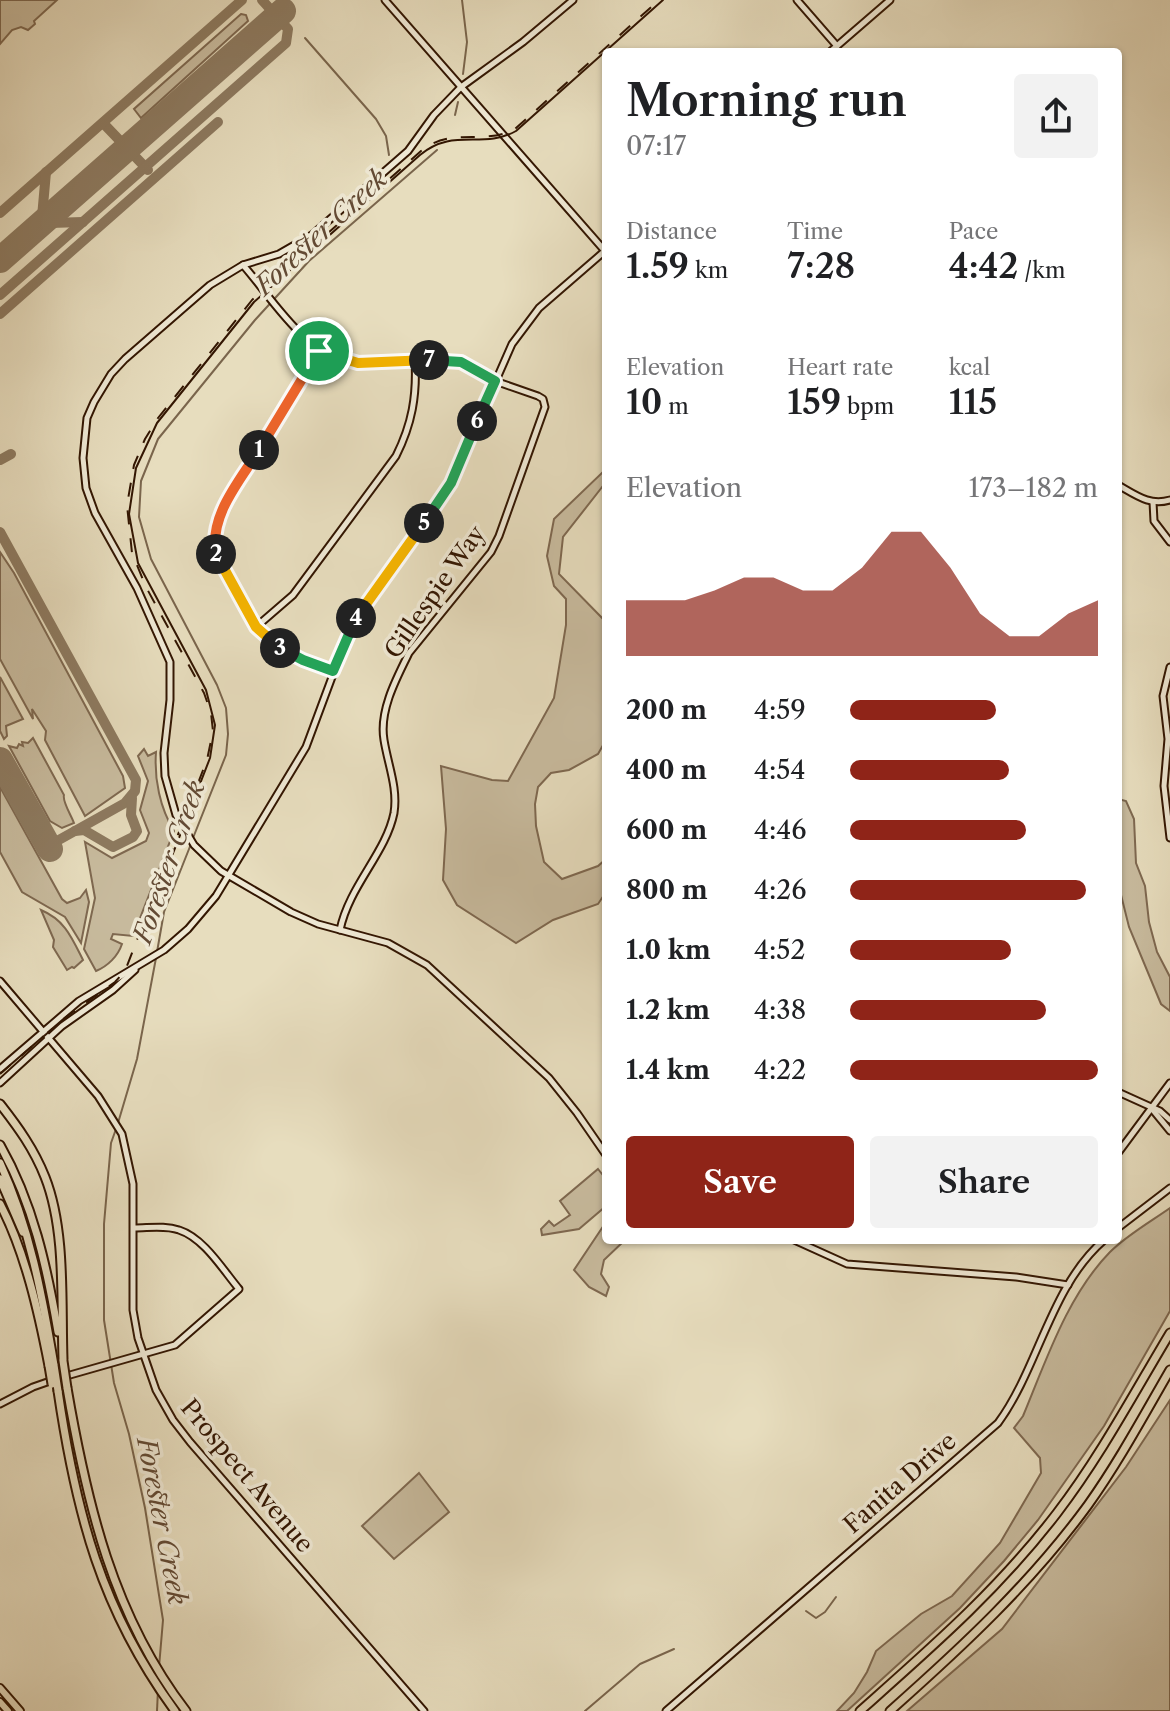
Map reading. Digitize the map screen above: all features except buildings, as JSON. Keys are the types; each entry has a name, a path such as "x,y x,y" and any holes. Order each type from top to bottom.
{"highway":[{"path":"0,1104 30,1145 52,1199 58,1237 63,1360"},
{"path":"0,1145 17,1177 38,1236 80,1466 95,1525 112,1577 137,1633 181,1709"},
{"path":"0,1163 34,1253 68,1456 81,1517 95,1562 136,1651 181,1709"},
{"path":"0,1179 20,1224 42,1298"},
{"path":"0,1204 21,1257 51,1366"},
{"path":"860,1711 966,1617 1059,1511 1170,1333"},
{"path":"890,1711 973,1637 1036,1571 1089,1504 1170,1370"}],"main road":[{"path":"385,0 602,248"},
{"path":"573,0 528,38 461,87 434,115 408,151 312,235 279,254 243,265 210,285 111,374 94,402 83,442 83,474 94,512 137,588 170,662 164,772 173,808 198,850 229,876 299,916 388,943 439,975 549,1078 602,1149"},
{"path":"797,0 837,46"},
{"path":"835,48 890,0"},
{"path":"0,1069 101,986 164,950 201,915 229,876 306,747 351,626 451,483 512,344 535,312 602,254"},
{"path":"243,265 319,351 358,363 415,360 461,362 495,381"},
{"path":"319,351 218,517 215,551 256,627 286,652 333,671"},
{"path":"256,627 293,595 396,456 406,435 416,399 415,360"},
{"name":"Gillespie Way","path":"340,930 348,901 394,814 394,786 383,725 400,671 409,653 491,552 544,410 543,399 538,396 495,381"},
{"path":"1122,487 1144,500 1170,500"},
{"path":"1153,502 1155,524 1170,542"},
{"path":"1170,667 1163,692 1168,739 1164,786 1170,838"},
{"path":"0,1083 49,1038 135,969"},
{"name":"Prospect Avenue","path":"0,981 110,1112 120,1131 132,1172 133,1310 142,1355 156,1390 182,1431 424,1711"},
{"path":"1122,1148 1170,1083"},
{"path":"1122,1094 1170,1120"},
{"path":"1151,1108 1170,1131"},
{"path":"1122,1225 1170,1188"},
{"path":"0,1404 33,1387 180,1342 239,1289 189,1234 169,1228 134,1228"},
{"path":"803,1244 847,1264 1016,1277 1068,1285"},
{"name":"Fanita Drive","path":"666,1711 998,1423 1022,1386 1068,1285 1100,1244"},
{"path":"0,1688 20,1711"},
{"path":"0,1702 8,1711"}],"shaded area":[{"path":"0,0 57,0 28,30 21,27 12,30 0,44"},
{"path":"241,14 246,15 248,21 141,118 134,109"},
{"path":"602,473 602,487 563,537 559,574 602,618 602,747 598,754 569,770 551,773 538,787 535,804 544,862 562,879 602,862 602,898 598,904 553,920 516,943 457,905 443,880 446,829 441,766 492,780 508,781 554,698 566,625 566,599 554,586 547,556 554,519"},
{"path":"0,552 123,776 125,788 85,816 45,740 46,731 32,709 33,719 0,659"},
{"path":"0,677 23,719 6,726 7,736 4,739 0,731"},
{"path":"33,738 64,795 74,823 62,828 50,821 9,746 23,746 22,742 28,743"},
{"path":"144,749 148,756 156,752 159,793 174,831 133,936 113,934 111,939 122,944 112,960 96,971 84,949 95,898 85,842 112,858 146,841 149,833 140,810 148,781 138,756"},
{"path":"0,787 62,899 67,903 80,898 86,890 89,902 81,943 65,917 22,892 0,852"},
{"path":"1122,800 1126,801 1134,819 1136,863 1145,886 1149,922 1157,952 1170,977 1170,1011 1161,1004 1129,927 1122,899"},
{"path":"41,910 62,924 71,937 83,960 74,968 67,970 53,947 54,940"},
{"path":"598,1169 602,1174 602,1209 579,1229 542,1235 541,1229 549,1221 554,1226 570,1215 560,1201"},
{"path":"1170,1208 1170,1311 1104,1426 1038,1520 960,1608 847,1711 837,1711 854,1693 876,1651 921,1614 952,1596 1000,1543 1041,1473 1040,1458 1014,1428 1023,1416 1049,1352 1082,1288 1110,1252"},
{"path":"602,1228 602,1244 621,1244 604,1260 601,1274 609,1287 606,1296 589,1287 574,1270"},
{"path":"1170,1400 1170,1711 907,1711 1002,1629 1126,1467"},
{"path":"419,1473 449,1512 394,1559 362,1526"}],"waterway":[{"name":"Forester Creek","path":"462,0 467,42 463,74"},
{"path":"305,38 376,119 386,136 389,155"},
{"name":"Forester Creek","path":"455,115 458,102"},
{"name":"Forester Creek","path":"193,838 226,755 226,708 151,559 139,517 141,481 158,439 255,320 309,261 437,150"},
{"name":"Forester Creek","path":"157,952 164,912 191,844"},
{"name":"Forester Creek","path":"118,1123 137,1059 156,958"},
{"name":"Forester Creek","path":"116,1129 111,1143 104,1224 104,1320 114,1383 145,1508 163,1620 159,1667"},
{"path":"806,1611 816,1618 836,1597"},
{"path":"585,1711 640,1664 674,1649"},
{"name":"Forester Creek","path":"157,1711 158,1689"}],"taxiway":[{"path":"0,213 242,0"},
{"path":"0,295 286,43 288,29 262,0"},
{"path":"0,314 218,122"},
{"path":"103,123 148,170"},
{"path":"36,228 42,217 46,172"},
{"path":"36,228 50,223 83,222"},
{"path":"0,460 11,454"},
{"path":"0,532 136,780 135,791 125,803 48,846"},
{"path":"75,831 84,830 113,847 133,837 137,831 131,815 132,798"}],"runway":[{"path":"0,260 283,11"},
{"path":"0,760 50,849"}],"tram line":[{"path":"609,48 663,0"},
{"path":"165,874 210,758 215,725 206,690 138,563 129,514 136,468 157,423 254,302 420,155 445,142 491,139 516,131 602,54"}],"railway":[{"path":"605,48 659,0"},
{"path":"0,1074 125,971 207,760 213,731 204,693 146,587 132,553 127,505 134,465 145,439 158,418 252,300 421,151 444,139 491,136 515,129 602,51"}],"route":[{"path":"319,351 358,363 415,360 461,362 495,381 451,483 351,626 333,671 286,652 256,627 220,564 214,535 218,517 319,351"}]}
